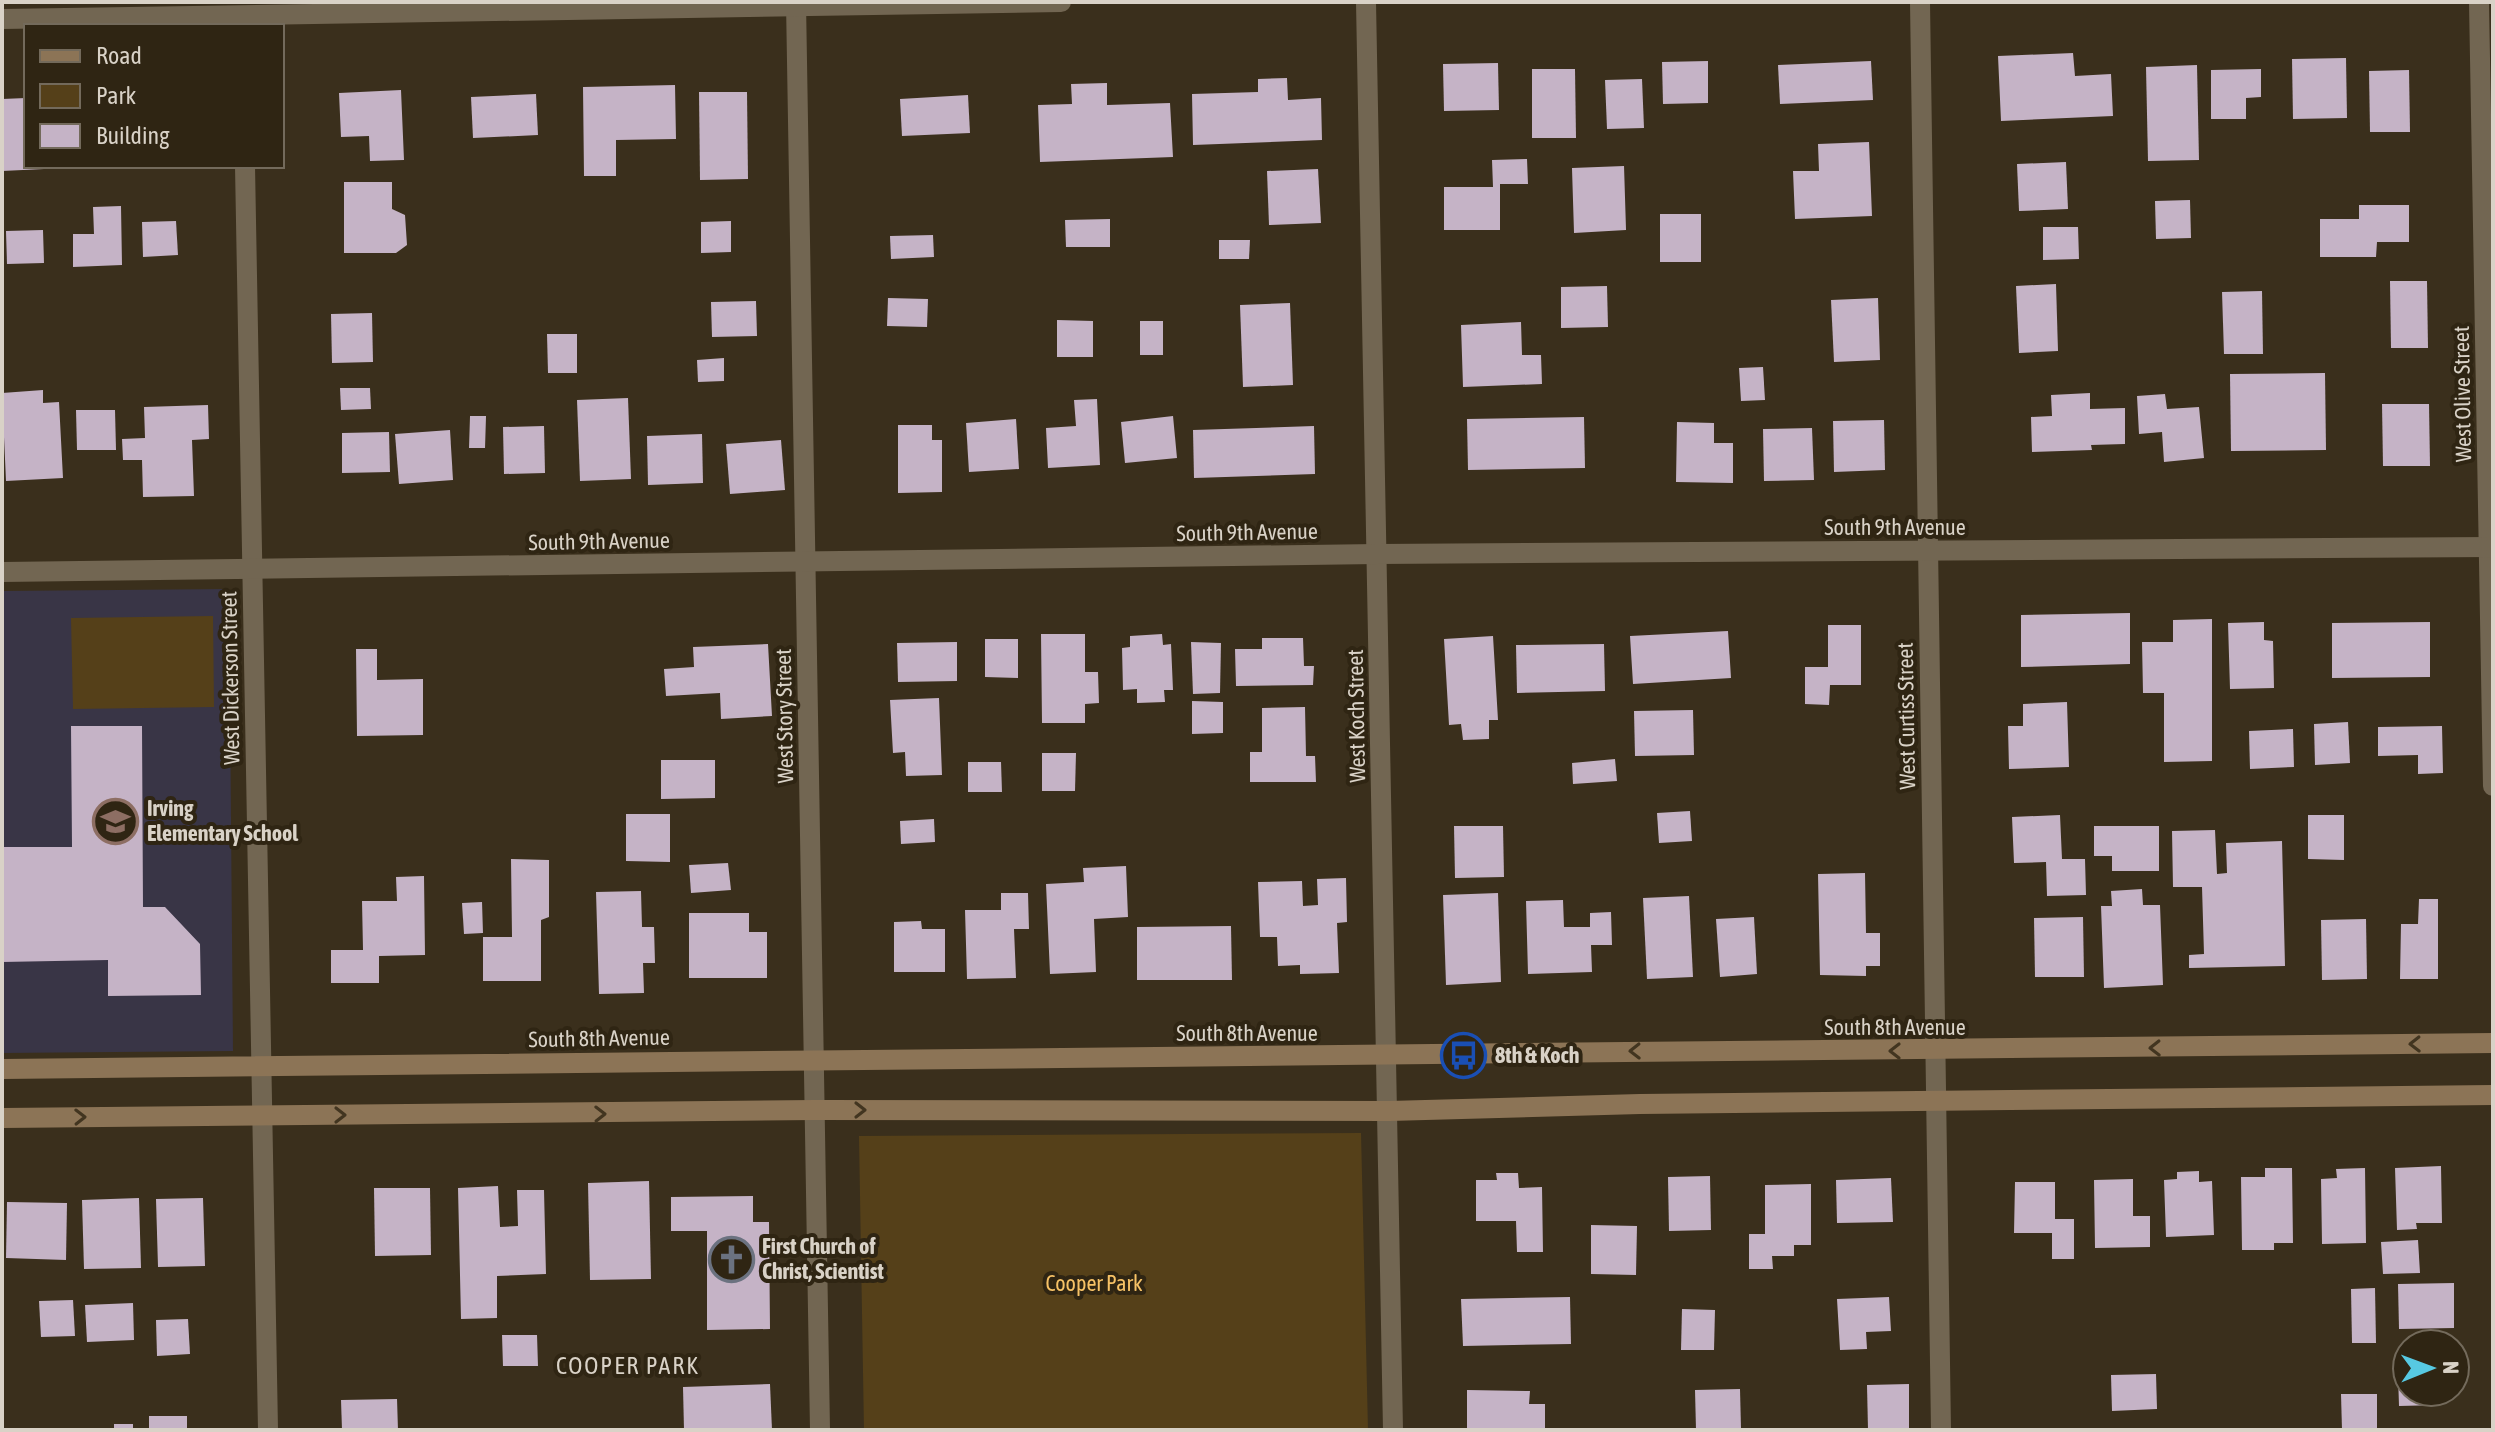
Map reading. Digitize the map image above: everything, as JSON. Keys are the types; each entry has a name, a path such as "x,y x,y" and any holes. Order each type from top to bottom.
{"street":[{"path":"2,19 796,3 1061,2"},
{"name":"West Koch Street","path":"1366,2 1393,1430"},
{"name":"West Curtiss Street","path":"1920,2 1941,1430"},
{"name":"West Olive Street","path":"2479,2 2493,786"},
{"name":"West Story Street","path":"796,3 820,1430"},
{"name":"West Dickerson Street","path":"245,168 268,1430"},
{"name":"South 9th Avenue","path":"2,572 1377,554 2491,547"},
{"name":"South 8th Avenue","path":"2,1069 261,1069 814,1059 1936,1051 2493,1043"},
{"path":"2,1118 815,1110 1389,1111 2493,1095"}],"shaded area":[{"name":"Irving Elementary School","path":"229,589 233,1051 2,1053 2,591"}],"green space":[{"path":"213,616 214,707 73,709 71,618"},
{"name":"Cooper Park","path":"1361,1133 1368,1430 864,1430 859,1136"}],"building":[{"path":"2073,53 2075,76 2111,74 2113,116 2001,121 1998,56"},
{"path":"2346,58 2347,118 2293,119 2292,59"},
{"path":"1708,61 1708,103 1663,104 1662,62"},
{"path":"1871,61 1873,100 1780,104 1778,65"},
{"path":"1498,63 1499,110 1444,111 1443,64"},
{"path":"2197,65 2199,160 2148,161 2146,67"},
{"path":"1532,69 1575,69 1576,138 1532,138"},
{"path":"2261,69 2261,97 2246,98 2246,119 2211,119 2211,70"},
{"path":"2409,70 2410,132 2370,132 2369,71"},
{"path":"1287,78 1288,100 1321,98 1322,140 1193,145 1192,94 1258,92 1258,79"},
{"path":"1642,79 1644,128 1607,129 1605,80"},
{"path":"1107,83 1107,105 1170,103 1173,157 1040,162 1038,105 1072,104 1071,84"},
{"path":"675,85 676,139 616,140 616,176 584,176 583,87"},
{"path":"401,90 404,160 370,161 369,136 341,137 339,93"},
{"path":"699,92 747,92 748,179 700,180"},
{"path":"536,94 538,135 473,138 471,97"},
{"path":"968,95 970,133 902,136 900,99"},
{"path":"24,98 24,168 44,169 2,171 2,99"},
{"path":"1869,142 1872,216 1795,219 1793,171 1819,171 1818,144"},
{"path":"1527,159 1528,184 1500,184 1500,230 1444,230 1444,187 1493,187 1492,160"},
{"path":"2066,162 2068,209 2019,211 2017,164"},
{"path":"1624,166 1626,230 1574,233 1572,168"},
{"path":"1318,169 1321,223 1269,225 1267,171"},
{"path":"344,182 392,182 392,209 405,215 407,245 396,253 344,253"},
{"path":"2190,200 2191,238 2156,239 2155,201"},
{"path":"2359,205 2409,205 2409,242 2377,242 2376,257 2320,257 2320,219 2359,219"},
{"path":"121,206 122,265 73,267 73,234 94,234 93,207"},
{"path":"1660,214 1701,214 1701,262 1660,262"},
{"path":"1110,219 1110,247 1066,247 1065,220"},
{"path":"176,221 178,255 143,257 142,222"},
{"path":"731,221 731,252 701,253 701,222"},
{"path":"2043,227 2078,227 2079,259 2043,260"},
{"path":"43,230 44,263 7,264 6,231"},
{"path":"933,235 934,257 891,259 890,236"},
{"path":"1219,240 1250,240 1249,259 1219,259"},
{"path":"2390,281 2427,281 2428,348 2391,348"},
{"path":"2056,284 2058,351 2019,353 2016,286"},
{"path":"1607,286 1608,327 1561,328 1561,287"},
{"path":"2262,291 2263,354 2224,354 2222,292"},
{"path":"888,298 928,299 927,327 887,326"},
{"path":"1878,298 1880,360 1834,362 1831,300"},
{"path":"756,301 757,336 712,337 711,302"},
{"path":"1290,303 1293,385 1243,387 1240,305"},
{"path":"372,313 373,362 332,363 331,314"},
{"path":"1057,320 1093,321 1093,357 1057,357"},
{"path":"1140,321 1163,321 1163,355 1140,355"},
{"path":"1521,322 1522,355 1541,355 1542,384 1463,387 1461,325"},
{"path":"547,334 577,334 577,373 548,373"},
{"path":"724,358 724,381 698,382 697,360"},
{"path":"1763,367 1765,400 1741,401 1739,368"},
{"path":"2325,373 2326,450 2231,451 2230,374"},
{"path":"340,388 370,388 371,409 341,410"},
{"path":"43,390 43,403 59,402 63,478 6,481 2,393"},
{"path":"2090,393 2090,409 2125,408 2125,444 2091,445 2092,450 2032,452 2031,417 2052,416 2051,395"},
{"path":"2165,394 2167,409 2199,407 2204,458 2164,462 2162,432 2139,434 2137,396"},
{"path":"628,398 631,479 580,481 577,400"},
{"path":"1097,399 1100,465 1048,468 1046,428 1076,426 1074,400"},
{"path":"2382,404 2429,404 2430,466 2383,466"},
{"path":"208,405 209,439 192,440 194,496 143,497 142,460 123,460 122,439 145,438 144,407"},
{"path":"76,410 115,410 116,450 77,450"},
{"path":"470,416 486,416 485,448 469,448"},
{"path":"1173,416 1177,458 1125,463 1121,422"},
{"path":"1584,417 1585,468 1468,470 1467,419"},
{"path":"1016,419 1019,469 969,472 966,423"},
{"path":"1884,420 1885,470 1834,472 1833,421"},
{"path":"1677,422 1714,423 1714,443 1733,443 1733,483 1676,482"},
{"path":"898,425 932,425 932,440 942,440 942,492 898,493"},
{"path":"544,426 545,473 504,474 503,427"},
{"path":"1314,426 1315,474 1194,478 1193,430"},
{"path":"1812,428 1814,480 1764,481 1763,429"},
{"path":"450,430 453,480 399,484 395,434"},
{"path":"389,432 390,472 342,473 342,433"},
{"path":"702,434 703,483 648,485 647,436"},
{"path":"781,440 785,490 730,494 726,444"},
{"path":"2130,613 2130,664 2021,667 2021,615"},
{"path":"2212,619 2212,761 2164,762 2164,693 2143,693 2142,642 2173,642 2173,620"},
{"path":"2264,622 2264,640 2273,641 2274,688 2230,689 2228,623"},
{"path":"2430,622 2430,677 2332,678 2332,623"},
{"path":"1828,625 1861,625 1861,685 1830,685 1829,705 1805,704 1805,667 1828,667"},
{"path":"1728,631 1731,678 1633,684 1630,636"},
{"path":"1041,634 1085,634 1085,672 1098,672 1099,703 1085,704 1085,723 1042,723"},
{"path":"1162,634 1163,645 1171,644 1173,690 1164,690 1165,702 1137,703 1137,689 1123,690 1122,648 1130,647 1130,636"},
{"path":"1493,636 1498,720 1489,720 1489,739 1463,740 1461,724 1449,725 1444,639"},
{"path":"1262,638 1303,638 1304,666 1314,666 1313,685 1236,686 1235,649 1262,649"},
{"path":"985,639 1018,639 1018,678 985,677"},
{"path":"957,642 957,681 898,682 897,643"},
{"path":"1191,642 1221,643 1220,693 1193,694"},
{"path":"768,644 772,716 721,719 720,693 666,696 664,669 694,667 693,647"},
{"path":"1604,644 1605,691 1517,693 1516,645"},
{"path":"356,649 377,649 377,680 423,679 423,735 357,736"},
{"path":"939,698 942,775 906,776 905,752 893,753 890,700"},
{"path":"1192,701 1223,702 1223,733 1192,734"},
{"path":"2067,702 2069,767 2009,769 2008,726 2023,726 2023,704"},
{"path":"1305,707 1306,756 1315,756 1316,782 1250,782 1250,752 1262,752 1262,708"},
{"path":"1693,710 1694,755 1635,756 1634,711"},
{"path":"2348,722 2350,763 2315,765 2314,724"},
{"path":"71,726 142,726 143,907 165,907 200,944 201,995 108,996 108,960 2,962 2,847 72,847"},
{"path":"2442,726 2443,773 2418,774 2418,755 2378,756 2378,727"},
{"path":"2293,729 2294,767 2250,769 2249,731"},
{"path":"1042,753 1076,753 1075,791 1042,791"},
{"path":"1615,759 1617,781 1573,784 1572,763"},
{"path":"661,760 715,760 715,798 661,799"},
{"path":"968,762 1001,762 1002,792 968,792"},
{"path":"1690,811 1692,841 1659,843 1657,813"},
{"path":"626,814 670,814 670,862 626,861"},
{"path":"2060,815 2062,859 2085,859 2086,895 2047,896 2046,862 2014,863 2012,817"},
{"path":"2308,815 2344,815 2344,860 2308,859"},
{"path":"934,819 935,842 901,844 900,821"},
{"path":"1454,826 1503,826 1504,877 1455,878"},
{"path":"2094,826 2159,826 2159,871 2112,871 2112,856 2094,856"},
{"path":"2215,830 2217,874 2227,873 2226,843 2282,841 2285,966 2189,968 2189,955 2204,954 2202,887 2173,887 2172,831"},
{"path":"511,859 549,860 549,917 541,920 541,981 483,981 483,937 512,937"},
{"path":"728,863 731,890 691,893 689,865"},
{"path":"1126,866 1128,917 1094,919 1096,972 1050,974 1046,884 1084,882 1083,868"},
{"path":"1865,873 1866,933 1880,933 1880,966 1866,966 1866,976 1820,975 1818,874"},
{"path":"424,876 425,955 379,956 379,983 331,983 331,950 363,950 362,901 397,901 396,877"},
{"path":"1346,878 1347,922 1337,923 1339,973 1300,974 1300,965 1278,966 1277,937 1260,937 1258,882 1302,881 1303,906 1318,905 1317,879"},
{"path":"2142,889 2143,905 2160,905 2163,985 2104,988 2101,906 2112,906 2111,891"},
{"path":"641,891 642,927 654,927 655,963 643,963 644,993 599,994 596,892"},
{"path":"1001,893 1028,893 1029,929 1014,929 1016,978 967,979 965,910 1001,910"},
{"path":"1498,893 1501,982 1446,985 1443,895"},
{"path":"1689,896 1693,977 1647,979 1643,898"},
{"path":"2419,899 2438,899 2438,979 2400,979 2401,924 2418,924"},
{"path":"1563,900 1564,927 1590,927 1590,913 1611,912 1612,945 1591,945 1592,972 1528,974 1526,901"},
{"path":"482,902 483,933 464,934 462,903"},
{"path":"689,913 749,913 749,932 767,932 767,978 689,978"},
{"path":"1754,917 1757,974 1720,977 1716,919"},
{"path":"2083,917 2084,977 2035,977 2034,918"},
{"path":"2366,919 2367,979 2322,980 2321,920"},
{"path":"921,921 922,929 945,929 945,972 894,972 894,922"},
{"path":"1231,926 1232,980 1137,980 1137,927"},
{"path":"2441,1166 2442,1223 2416,1223 2417,1229 2397,1230 2395,1168"},
{"path":"2265,1168 2292,1168 2293,1243 2274,1243 2274,1250 2242,1250 2241,1177 2265,1177"},
{"path":"2365,1168 2366,1243 2322,1244 2321,1179 2337,1178 2336,1169"},
{"path":"2199,1171 2199,1182 2212,1181 2214,1235 2166,1237 2164,1180 2177,1179 2177,1172"},
{"path":"1496,1173 1518,1173 1519,1188 1542,1187 1543,1252 1517,1252 1516,1221 1476,1221 1476,1180 1497,1180"},
{"path":"1710,1176 1711,1230 1669,1231 1668,1177"},
{"path":"1891,1178 1893,1222 1837,1223 1836,1180"},
{"path":"2133,1179 2133,1216 2150,1216 2150,1247 2095,1248 2094,1180"},
{"path":"649,1181 651,1279 590,1280 588,1183"},
{"path":"2015,1182 2055,1182 2055,1219 2074,1219 2074,1259 2052,1259 2052,1233 2014,1233"},
{"path":"1811,1184 1811,1245 1794,1245 1794,1256 1772,1256 1773,1269 1749,1269 1749,1234 1765,1234 1765,1185"},
{"path":"498,1186 500,1227 518,1226 517,1190 544,1190 546,1274 497,1276 497,1318 461,1319 458,1188"},
{"path":"374,1188 430,1188 431,1255 375,1256"},
{"path":"753,1196 753,1222 769,1222 770,1329 707,1330 707,1231 671,1231 671,1197"},
{"path":"139,1198 141,1268 84,1269 82,1200"},
{"path":"203,1198 205,1266 158,1267 156,1199"},
{"path":"7,1202 67,1203 66,1260 6,1258"},
{"path":"1591,1225 1637,1226 1636,1275 1591,1274"},
{"path":"2418,1240 2420,1273 2383,1274 2381,1242"},
{"path":"2454,1283 2454,1328 2399,1328 2398,1284"},
{"path":"2375,1288 2376,1343 2352,1343 2351,1289"},
{"path":"1570,1297 1571,1344 1463,1346 1461,1299"},
{"path":"1889,1297 1891,1331 1866,1332 1867,1349 1840,1350 1837,1299"},
{"path":"73,1300 75,1336 41,1337 39,1301"},
{"path":"133,1303 134,1340 87,1342 85,1305"},
{"path":"1682,1309 1715,1310 1714,1350 1681,1350"},
{"path":"188,1319 190,1354 157,1356 156,1320"},
{"path":"502,1335 537,1335 538,1366 503,1366"},
{"path":"2156,1374 2157,1409 2112,1411 2111,1375"},
{"path":"770,1384 772,1430 684,1430 683,1387"},
{"path":"1909,1384 1909,1428 1868,1430 1867,1385"},
{"path":"1740,1389 1741,1429 1696,1430 1695,1390"},
{"path":"1467,1390 1530,1391 1529,1404 1545,1404 1545,1430 1467,1430"},
{"path":"2341,1394 2377,1394 2377,1430 2342,1430"},
{"path":"397,1399 398,1430 342,1430 341,1400"},
{"path":"149,1416 187,1416 187,1430 149,1430"},
{"path":"114,1424 133,1424 133,1430 114,1430"}],"place":[{"name":"Irving Elementary School","path":"116,821"},
{"name":"8th & Koch","path":"1464,1055"},
{"name":"First Church of Christ, Scientist","path":"731,1259"}],"district":[{"name":"COOPER PARK","path":"628,1366"}]}
